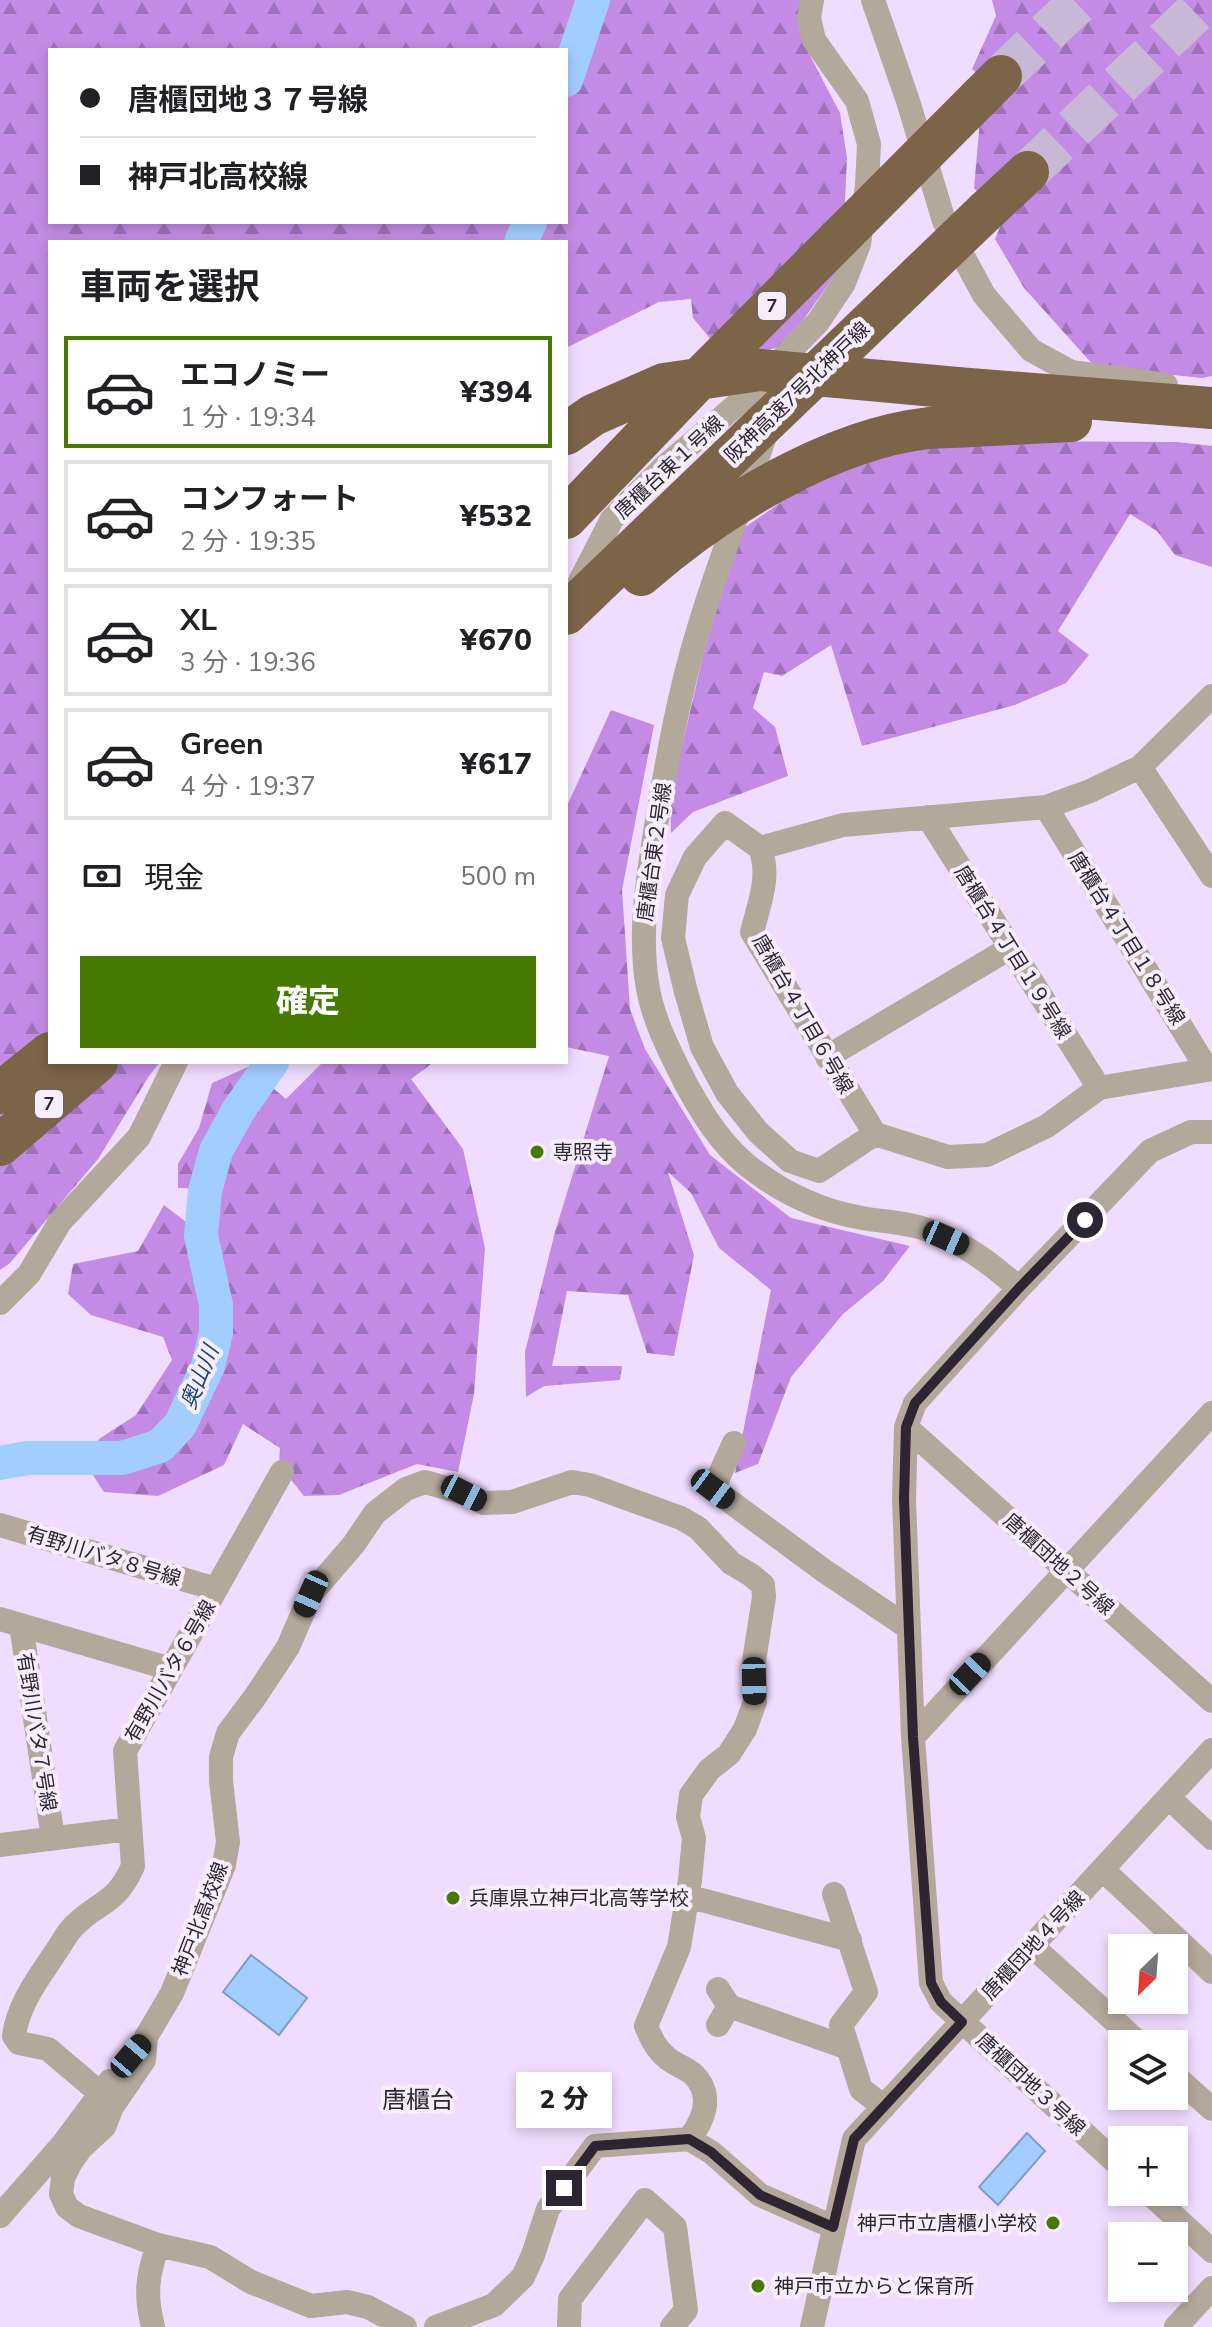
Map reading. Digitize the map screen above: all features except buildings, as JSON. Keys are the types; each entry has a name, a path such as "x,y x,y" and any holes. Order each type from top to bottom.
{"highway":[{"name":"7","path":"568,516 699,379 990,86"},
{"name":"阪神高速7号北神戸線","path":"568,612 1028,172"},
{"path":"568,433 593,415 664,384 760,370 965,407 1212,432"},
{"path":"568,639 667,552 737,502 828,456 926,428 965,407 1212,408"},
{"name":"7","path":"0,1093 48,1055"},
{"name":"7","path":"0,1145 95,1064"}],"street":[{"name":"唐櫃台東１号線","path":"568,617 574,592 612,519 664,467 741,401 818,322 844,283 859,244 869,144 857,101 814,40 809,18 812,0"},
{"path":"873,0 908,101 944,221 984,295 1031,350 1071,372 1212,389"},
{"name":"唐櫃台東２号線","path":"773,366 776,400 698,629 674,728 645,894 643,950 648,992 658,1025 704,1116 720,1140 747,1165 783,1189 819,1207 928,1230 988,1261 1019,1288"},
{"path":"1210,1069 1099,1088 1047,1126 987,1155 948,1157 875,1134 819,1171 790,1161 758,1132 727,1093 702,1047 673,938 677,895 695,857 725,823 760,848 843,825 1046,807 1090,791 1140,767 1211,699"},
{"path":"1140,767 1212,876"},
{"name":"唐櫃台４丁目１８号線","path":"1046,807 1210,1069"},
{"name":"唐櫃台４丁目１９号線","path":"928,817 1099,1088"},
{"name":"唐櫃台４丁目６号線","path":"760,848 766,874 752,932 875,1134"},
{"path":"827,1057 1010,948"},
{"path":"0,1303 29,1274 60,1222 139,1137 175,1064"},
{"path":"906,1427 915,1403 1150,1151 1191,1132 1212,1132"},
{"path":"913,1737 1212,1413"},
{"name":"唐櫃団地２号線","path":"906,1427 1212,1701"},
{"name":"唐櫃団地３号線","path":"906,1427 904,1499 913,1737 931,1983 941,2002 1108,2155"},
{"path":"734,1443 713,1489 823,1570 909,1628"},
{"path":"216,1589 282,1472"},
{"name":"神戸北高校線","path":"405,2327 368,2307 347,2302 311,2306 251,2282 210,2257 158,2245 79,2216 67,2207 61,2194 63,2178 71,2162 104,2127 112,2107 144,2060 146,2037 172,1993 224,1865 228,1842 221,1757 228,1733 288,1647 311,1594 354,1544 375,1513 406,1489 425,1482 464,1493 484,1503 512,1502 572,1482 590,1485 681,1518 698,1528 731,1563 763,1585 764,1597 754,1661 755,1702 745,1729 729,1754 709,1770 691,1795 688,1817 694,1838 679,1947 646,2026 654,2044 667,2058 694,2075 703,2091 706,2107 700,2125 689,2139"},
{"name":"有野川バタ８号線","path":"0,1525 216,1589"},
{"name":"有野川バタ６号線","path":"100,2093 48,2049 19,2043 14,2036 16,2020 25,1998 72,1928 115,1896 133,1866 125,1751 216,1589"},
{"path":"10,1622 171,1669"},
{"name":"有野川バタ７号線","path":"10,1622 53,1838"},
{"name":"唐櫃団地４号線","path":"812,2327 854,2139 1212,1750"},
{"path":"1169,1798 1212,1838"},
{"path":"0,1845 129,1829"},
{"path":"1103,1870 1212,1972"},
{"path":"834,1894 866,1992 841,2025 861,2089 884,2107"},
{"path":"687,1896 850,1940"},
{"path":"1032,1946 1125,2030"},
{"path":"722,2007 848,2048"},
{"path":"0,2216 63,2144 146,2037"},
{"path":"1188,2088 1212,2109"},
{"path":"436,2327 494,2305 523,2277 548,2209 595,2146 689,2139 711,2152 760,2195 833,2227"},
{"path":"569,2327 570,2299 645,2200 675,2227 686,2310 672,2327"},
{"path":"1163,2206 1212,2251"},
{"path":"153,2327 147,2287 158,2245"},
{"path":"1176,2327 1212,2288"}],"green space":[{"path":"0,0 802,0 805,46 840,113 847,158 842,265 785,346 727,359 693,318 691,299 659,302 568,347 568,240 48,240 48,1064 158,1064 98,1159 10,1263 0,1270"},
{"path":"992,0 1212,0 1212,376 1202,378 1095,367 1024,288 995,239 1003,220 974,188 980,120 1004,98 972,69 996,16"},
{"path":"983,441 1177,442 1212,446 1212,567 1175,555 1157,531 1130,514 1058,631 1089,655 1066,683 1015,705 862,746 831,645 782,676 764,672 753,708 775,727 788,776 693,812 671,833 670,798 703,656 738,532 793,494 902,445"},
{"path":"611,710 654,725 622,890 630,1009 645,1049 710,1155 791,1218 910,1246 883,1281 843,1314 791,1377 758,1464 735,1473 771,1290 719,1248 691,1193 668,1172 694,1255 674,1356 647,1353 628,1295 567,1291 552,1366 622,1366 620,1380 544,1386 526,1397 525,1352 555,1232 609,1056 568,1047 568,804"},
{"path":"321,1064 431,1064 411,1079 463,1149 485,1248 474,1394 458,1472 417,1464 339,1495 304,1496 279,1465 280,1448 243,1424 224,1465 158,1496 104,1492 87,1466 99,1439 136,1415 172,1360 163,1337 91,1315 68,1294 73,1264 138,1251 164,1205 186,1222 218,1217 213,1189 178,1188 178,1164 199,1128 212,1083 248,1067 286,1099"}],"water":[{"path":"251,1955 307,1998 279,2035 223,1992"},
{"path":"1027,2133 1045,2151 998,2205 979,2187"}],"waterway":[{"name":"奥山川","path":"568,74 593,0"},
{"name":"奥山川","path":"522,240 529,224"},
{"name":"奥山川","path":"0,1463 28,1458 122,1458 160,1446 180,1425 208,1366 216,1333 216,1305 201,1236 205,1191 216,1151 238,1111 271,1064"}],"tunnel":[{"path":"1001,76 1081,0"},
{"path":"1028,172 1208,0"}],"place":[{"name":"専照寺","path":"537,1152"},
{"name":"兵庫県立神戸北高等学校","path":"453,1898"},
{"name":"神戸市立唐櫃小学校","path":"1053,2223"},
{"name":"神戸市立からと保育所","path":"758,2286"}],"district":[{"name":"唐櫃台","path":"418,2100"}],"route":[{"path":"564,2188 595,2146 689,2139 711,2152 760,2195 833,2227 854,2139 962,2022 941,2002 931,1983 913,1737 904,1499 906,1427 915,1403 1085,1220"}]}
